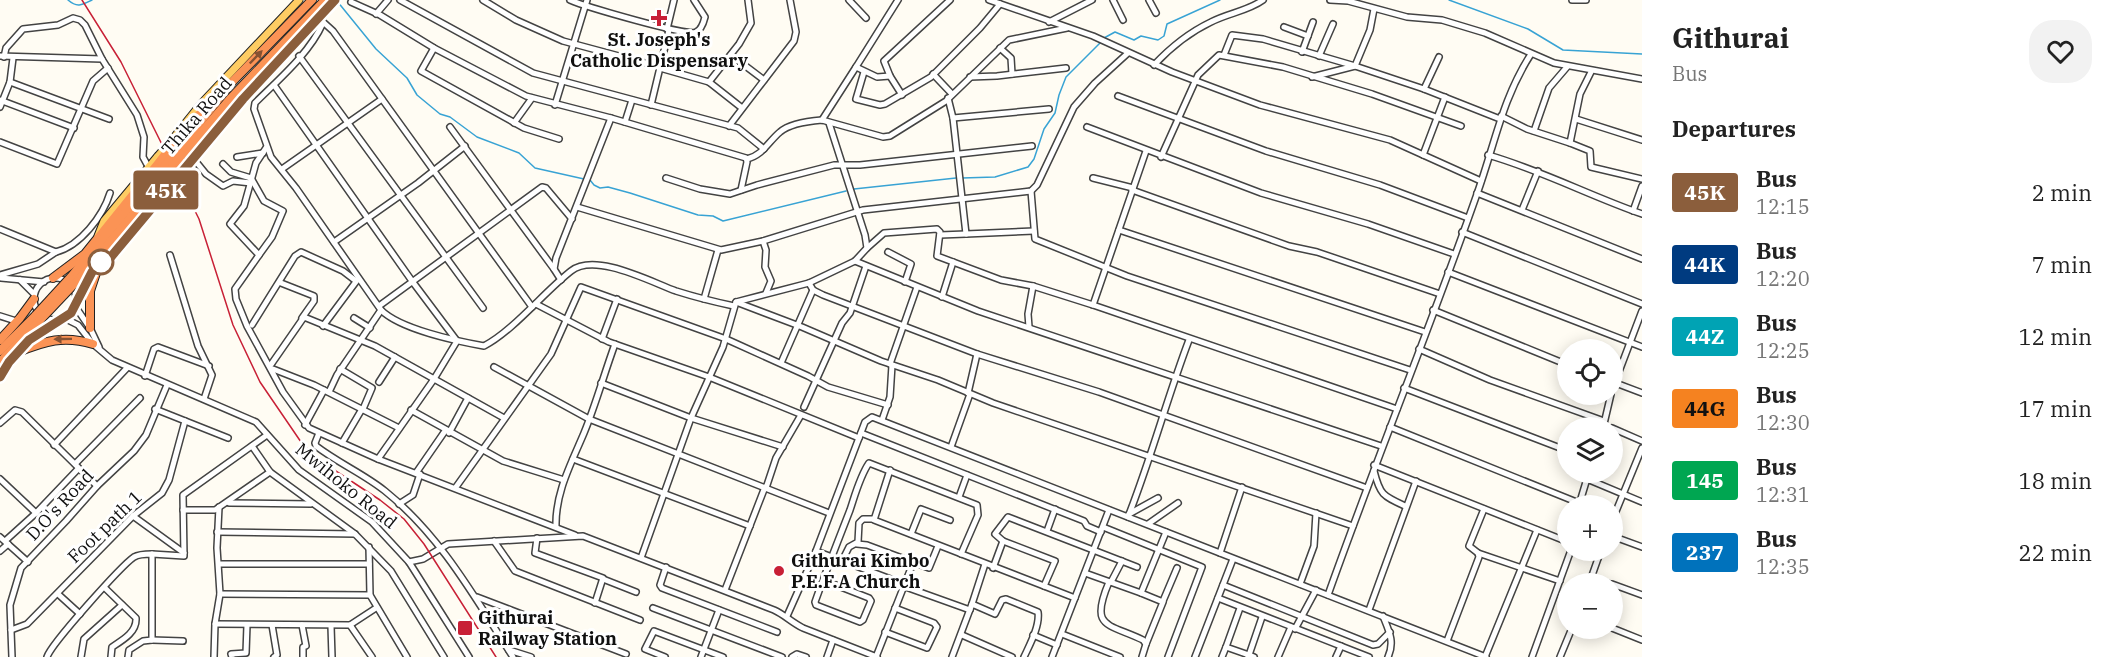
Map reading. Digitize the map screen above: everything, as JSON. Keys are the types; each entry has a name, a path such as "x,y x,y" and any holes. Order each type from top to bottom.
{"highway":[{"name":"Thika Road","path":"0,351 38,317 73,280 179,153 232,82 312,0"},
{"name":"Thika Road","path":"179,153 326,2"},
{"path":"75,304 89,276 179,153"},
{"path":"53,279 80,259 97,238 166,169"},
{"path":"90,328 90,291 99,264"},
{"path":"0,338 34,297"},
{"name":"Thika Road","path":"4,362 38,317"},
{"path":"0,371 4,362 35,335 61,319"},
{"path":"18,352 59,338 81,340 93,344"}],"main road":[{"name":"Thika Road","path":"299,0 203,103 179,153 193,158 243,99 321,21 326,2 335,0"},
{"name":"Thika Road","path":"97,238 104,221 148,168 166,169"},
{"name":"Thika Road","path":"0,377 4,362"}],"street":[{"path":"376,14 388,0"},
{"path":"400,0 528,70 729,126 741,131 764,149"},
{"path":"483,0 526,24 574,44 645,63"},
{"path":"570,0 668,29 695,33 705,16 694,1"},
{"path":"651,105 674,0"},
{"path":"709,82 731,55 751,23 748,0"},
{"path":"729,126 795,37 790,0"},
{"path":"849,0 866,18"},
{"path":"822,120 898,0"},
{"path":"902,95 890,76 885,61 950,0"},
{"path":"989,0 1093,36 1154,65 1278,110 1373,134 1481,181"},
{"path":"1049,22 1092,0"},
{"path":"1113,0 1123,20"},
{"path":"1149,0 1156,14"},
{"path":"1154,65 1174,45 1206,24 1255,6 1263,0"},
{"path":"1330,0 1348,1 1407,17 1459,24 1567,67 1642,79"},
{"path":"1572,0 1586,0"},
{"path":"351,2 519,93 555,105 626,122 741,155 747,159"},
{"path":"555,105 586,3"},
{"path":"864,72 856,99 880,105 902,95 933,75 995,12 1000,4"},
{"path":"1355,66 1370,30 1374,9"},
{"path":"102,60 2,57 6,48 23,29 58,25 73,18 80,20 86,25 102,60 137,115 144,137 145,155 143,157 148,168"},
{"path":"1168,657 1202,568 1159,549 1087,526 1084,521 967,475 801,416 709,377 615,345 534,305 479,234 333,31 321,21 299,56 254,106 265,151 282,169 334,242 357,279 392,320 457,341 486,345 534,305 576,267 593,265 641,276 674,290 704,299 735,304 798,325 835,342 969,394 1353,526"},
{"path":"1302,52 1313,22"},
{"path":"1319,56 1333,24"},
{"path":"1284,27 1308,36"},
{"path":"747,159 758,155 783,129 822,120 886,137 935,109 1013,38 1067,28"},
{"path":"1224,55 1231,36 1234,34 1263,39 1355,66 1424,89 1590,151 1591,167 1642,179"},
{"path":"434,48 421,71 514,123 559,139"},
{"path":"1000,48 1011,58 1012,74"},
{"path":"576,207 718,250 763,241 868,209 1031,191 1037,185 1074,107 1095,83 1128,53"},
{"path":"1328,595 1381,446 1478,193 1500,117 1514,82 1531,54"},
{"path":"731,55 764,80"},
{"path":"1161,157 1195,81 1209,62 1219,55 1259,61 1372,94 1461,126"},
{"path":"299,56 483,308"},
{"path":"1424,89 1439,57"},
{"path":"13,58 10,82 1,103 74,128"},
{"path":"1312,77 1355,66"},
{"path":"856,67 880,78 890,76"},
{"path":"1534,131 1549,88 1567,67"},
{"path":"0,142 55,165 74,128 95,77 108,68"},
{"path":"660,68 709,82 742,108"},
{"path":"970,77 1066,68"},
{"path":"1570,143 1580,94 1591,72"},
{"path":"933,75 950,96 966,234"},
{"path":"10,82 110,119"},
{"path":"274,85 315,146 457,341"},
{"path":"1118,96 1266,151 1371,182 1468,218"},
{"path":"1423,155 1444,97"},
{"path":"514,123 532,98"},
{"path":"282,169 382,99"},
{"path":"626,122 632,100"},
{"path":"953,118 1049,109"},
{"path":"554,268 611,118"},
{"path":"1576,119 1642,140"},
{"path":"829,123 867,248"},
{"path":"450,127 561,280"},
{"path":"1087,127 1161,157 1269,196 1368,224 1454,254"},
{"path":"334,242 465,146"},
{"path":"666,178 726,195 841,164 860,165 1032,146"},
{"path":"237,157 265,151"},
{"path":"259,255 230,224 244,206 256,163 265,151"},
{"path":"1093,305 1146,151"},
{"path":"1488,155 1538,171 1642,214"},
{"path":"193,158 206,174 223,186 233,181 251,181"},
{"path":"741,190 747,159"},
{"path":"223,164 231,172 251,181 264,201 283,213 272,237 235,289 235,296 247,326 283,392 305,425 378,459 456,487 575,536"},
{"path":"1522,210 1538,171"},
{"path":"1094,178 1132,189 1289,246 1325,254 1440,294"},
{"path":"1633,211 1642,186"},
{"path":"305,425 340,369 370,328 380,308 412,281 544,187 572,219"},
{"path":"1031,191 1035,239 1107,268 1410,370"},
{"path":"0,276 38,264 56,252 68,248 102,212 110,193"},
{"path":"1478,193 1642,260"},
{"path":"0,229 56,252"},
{"path":"735,304 766,293 809,283 855,261 884,233 939,229 936,254 953,262 1001,280 1033,286 1093,305 1189,340 1396,409"},
{"path":"1119,230 1425,332"},
{"path":"940,235 1034,231"},
{"path":"1462,232 1642,304"},
{"path":"763,241 766,250 765,267 771,280 766,293"},
{"path":"704,299 718,250"},
{"path":"252,325 295,256 301,252 357,279"},
{"path":"888,252 911,264 904,282"},
{"path":"170,255 198,345 209,366 212,381 204,399"},
{"path":"855,261 978,311 1381,446"},
{"path":"942,297 953,262"},
{"path":"804,407 818,381 842,323 852,307 866,266"},
{"path":"1448,272 1642,347"},
{"path":"0,276 44,282 53,279 68,283 75,295 75,304 101,351"},
{"path":"323,326 357,279"},
{"path":"20,280 34,297 35,306 44,317 61,319 75,304"},
{"path":"34,297 44,282"},
{"path":"270,367 314,301 314,296 280,283"},
{"path":"809,283 813,290 903,327 977,354 1099,392 1367,488"},
{"path":"1029,327 1028,314 1033,286"},
{"path":"456,487 551,354 581,287 726,339 828,387 888,405"},
{"path":"882,420 888,405 891,364 917,287"},
{"path":"781,363 813,290"},
{"path":"602,339 617,299"},
{"path":"641,558 691,418 726,339 735,304"},
{"path":"1433,310 1557,361"},
{"path":"1623,360 1642,310"},
{"path":"0,316 18,319"},
{"path":"302,318 361,340 504,418"},
{"path":"354,318 370,328"},
{"name":"Mwihoko Road","path":"61,319 78,325 93,344 127,368 253,420 299,470 372,522 409,562 469,657"},
{"path":"1128,515 1189,340"},
{"path":"378,459 434,379 457,341"},
{"path":"556,527 556,509 564,480 589,419 615,345"},
{"path":"145,376 154,349 158,347 209,366"},
{"path":"1419,349 1490,380 1586,417"},
{"path":"951,447 969,394 977,354"},
{"path":"379,382 395,357"},
{"path":"270,367 326,391 399,428"},
{"path":"494,367 589,419 829,513"},
{"path":"54,445 127,368"},
{"path":"340,369 372,388 342,443"},
{"path":"601,383 691,418 783,447"},
{"name":"D.O's Road","path":"12,657 11,596 21,568 97,486 134,451 146,435 167,385"},
{"path":"1623,386 1642,393"},
{"path":"1404,388 1557,447"},
{"path":"0,551 4,541 36,513 140,398"},
{"path":"399,504 413,495 418,474 468,398"},
{"path":"0,423 18,410 97,486"},
{"path":"155,410 228,438"},
{"path":"411,410 447,432 519,468 564,480"},
{"path":"725,591 776,458 801,416"},
{"path":"787,616 816,551 829,513 869,418 882,420 1109,510 1128,515 1220,554 1486,657 1537,530"},
{"name":"Foot path 1","path":"11,630 23,627 133,516 167,487 185,421"},
{"path":"1390,427 1557,495"},
{"path":"319,433 316,446 383,490 439,548 477,597 513,657"},
{"path":"1623,433 1642,441"},
{"path":"47,657 50,650 80,614 131,559 140,554 183,556 184,494 267,435"},
{"path":"252,446 270,472 355,534 391,571 444,657"},
{"path":"1623,495 1642,448"},
{"path":"573,459 750,526"},
{"path":"823,580 869,598 871,601 862,621 815,604 823,580 868,464 890,470 977,505 979,509 961,554"},
{"path":"1635,466 1642,467"},
{"path":"1374,467 1416,481 1557,538"},
{"path":"1374,467 1378,489 1383,496 1406,506"},
{"path":"873,519 890,470"},
{"path":"183,510 215,510 270,472"},
{"path":"959,497 967,475"},
{"path":"0,479 36,513"},
{"path":"1369,610 1416,481"},
{"path":"1601,483 1642,502"},
{"path":"1220,554 1242,487"},
{"path":"1128,515 1158,498"},
{"path":"227,502 311,504"},
{"path":"1148,524 1178,503"},
{"path":"214,657 219,594 217,532 219,507"},
{"path":"1484,508 1469,546 1478,553 1557,580"},
{"path":"911,534 921,509 950,520"},
{"path":"1047,531 1055,509"},
{"path":"1052,657 1109,510"},
{"path":"1300,584 1314,546 1316,513"},
{"path":"133,516 183,553"},
{"path":"1044,586 1055,561 1003,541 994,534 1008,517 1137,567"},
{"path":"857,544 859,523 863,519 873,519 993,568 1075,598"},
{"path":"217,532 355,534"},
{"path":"1142,593 1166,532"},
{"path":"409,562 423,559 448,544 575,536 590,538 787,616 792,623 876,657 913,563"},
{"path":"537,538 535,553 636,592"},
{"path":"1623,540 1642,547"},
{"path":"4,541 28,562"},
{"path":"494,541 515,571 640,620"},
{"path":"993,568 1003,541"},
{"path":"842,561 849,547 857,544 867,545 913,563 930,567 938,546"},
{"path":"369,548 370,595 407,657"},
{"path":"816,551 903,585 995,614 1001,601 1006,599 1037,610 1039,617 1024,657"},
{"path":"1447,641 1479,557 1478,553"},
{"path":"152,554 152,640"},
{"path":"1195,657 1233,559"},
{"path":"1122,561 1110,582 1101,606 1104,622 1141,639 1146,644"},
{"path":"219,564 369,564"},
{"path":"952,657 962,635 985,564"},
{"path":"666,567 661,587 777,632"},
{"path":"1142,657 1177,568"},
{"path":"1084,573 1163,601"},
{"path":"595,603 603,579"},
{"path":"1223,585 1375,645"},
{"path":"105,588 136,618 134,630 112,647 111,657"},
{"path":"1623,588 1642,595"},
{"path":"1532,657 1557,589"},
{"path":"1278,657 1316,590"},
{"path":"58,594 80,614"},
{"path":"219,594 370,595"},
{"path":"477,597 626,654"},
{"path":"1218,598 1366,656 1390,632"},
{"path":"81,657 84,639 122,605"},
{"path":"215,624 350,625 376,608"},
{"path":"653,608 782,657"},
{"path":"885,632 927,648 936,631 937,627 934,623 895,608"},
{"path":"1222,657 1240,608"},
{"path":"701,657 719,610"},
{"path":"1383,616 1390,632 1392,648 1388,657"},
{"path":"1226,647 1250,656 1262,617"},
{"path":"232,657 231,654 246,653 247,625"},
{"path":"272,625 277,655 274,657"},
{"path":"302,625 306,646 303,647 303,657"},
{"path":"350,625 372,657"},
{"path":"331,626 332,657"},
{"path":"665,657 645,649 654,631 723,657"},
{"path":"1623,632 1642,640"},
{"path":"1062,634 1120,657"},
{"path":"962,635 1012,657"},
{"path":"1033,635 1057,645"},
{"path":"1563,656 1568,639"},
{"path":"128,657 129,650 138,644 152,640 183,641"},
{"path":"827,657 833,640"},
{"path":"1336,657 1341,646"},
{"path":"509,650 531,657"},
{"path":"792,657 797,654 806,657"}],"waterway":[{"path":"68,0 80,5 92,0"},
{"path":"1104,38 1115,32 1134,40 1141,36 1158,40 1164,36 1167,24 1220,0"},
{"path":"1449,0 1528,29 1563,50 1642,54"},
{"path":"337,1 376,49 407,78 417,95 440,114 450,117 477,137 519,153 535,168 584,179"},
{"path":"962,178 995,177 1028,167 1034,159 1044,129 1055,113 1066,77 1101,42"},
{"path":"854,189 956,178"},
{"path":"590,180 600,188 608,187 698,215 713,216 723,221 846,191"}],"railway":[{"path":"82,0 121,62 199,219 233,325 260,382 301,442 322,462 380,500 404,519 424,544 496,657"}],"bus line":[{"name":"45K","path":"0,377 22,346 57,320 71,313 92,272 101,262 110,258 243,99 335,0"}],"place":[{"name":"St. Joseph's Catholic Dispensary","path":"659,18"},
{"name":"Githurai Kimbo P.E.F.A Church","path":"779,571"},
{"name":"Githurai Railway Station","path":"465,628"}]}
